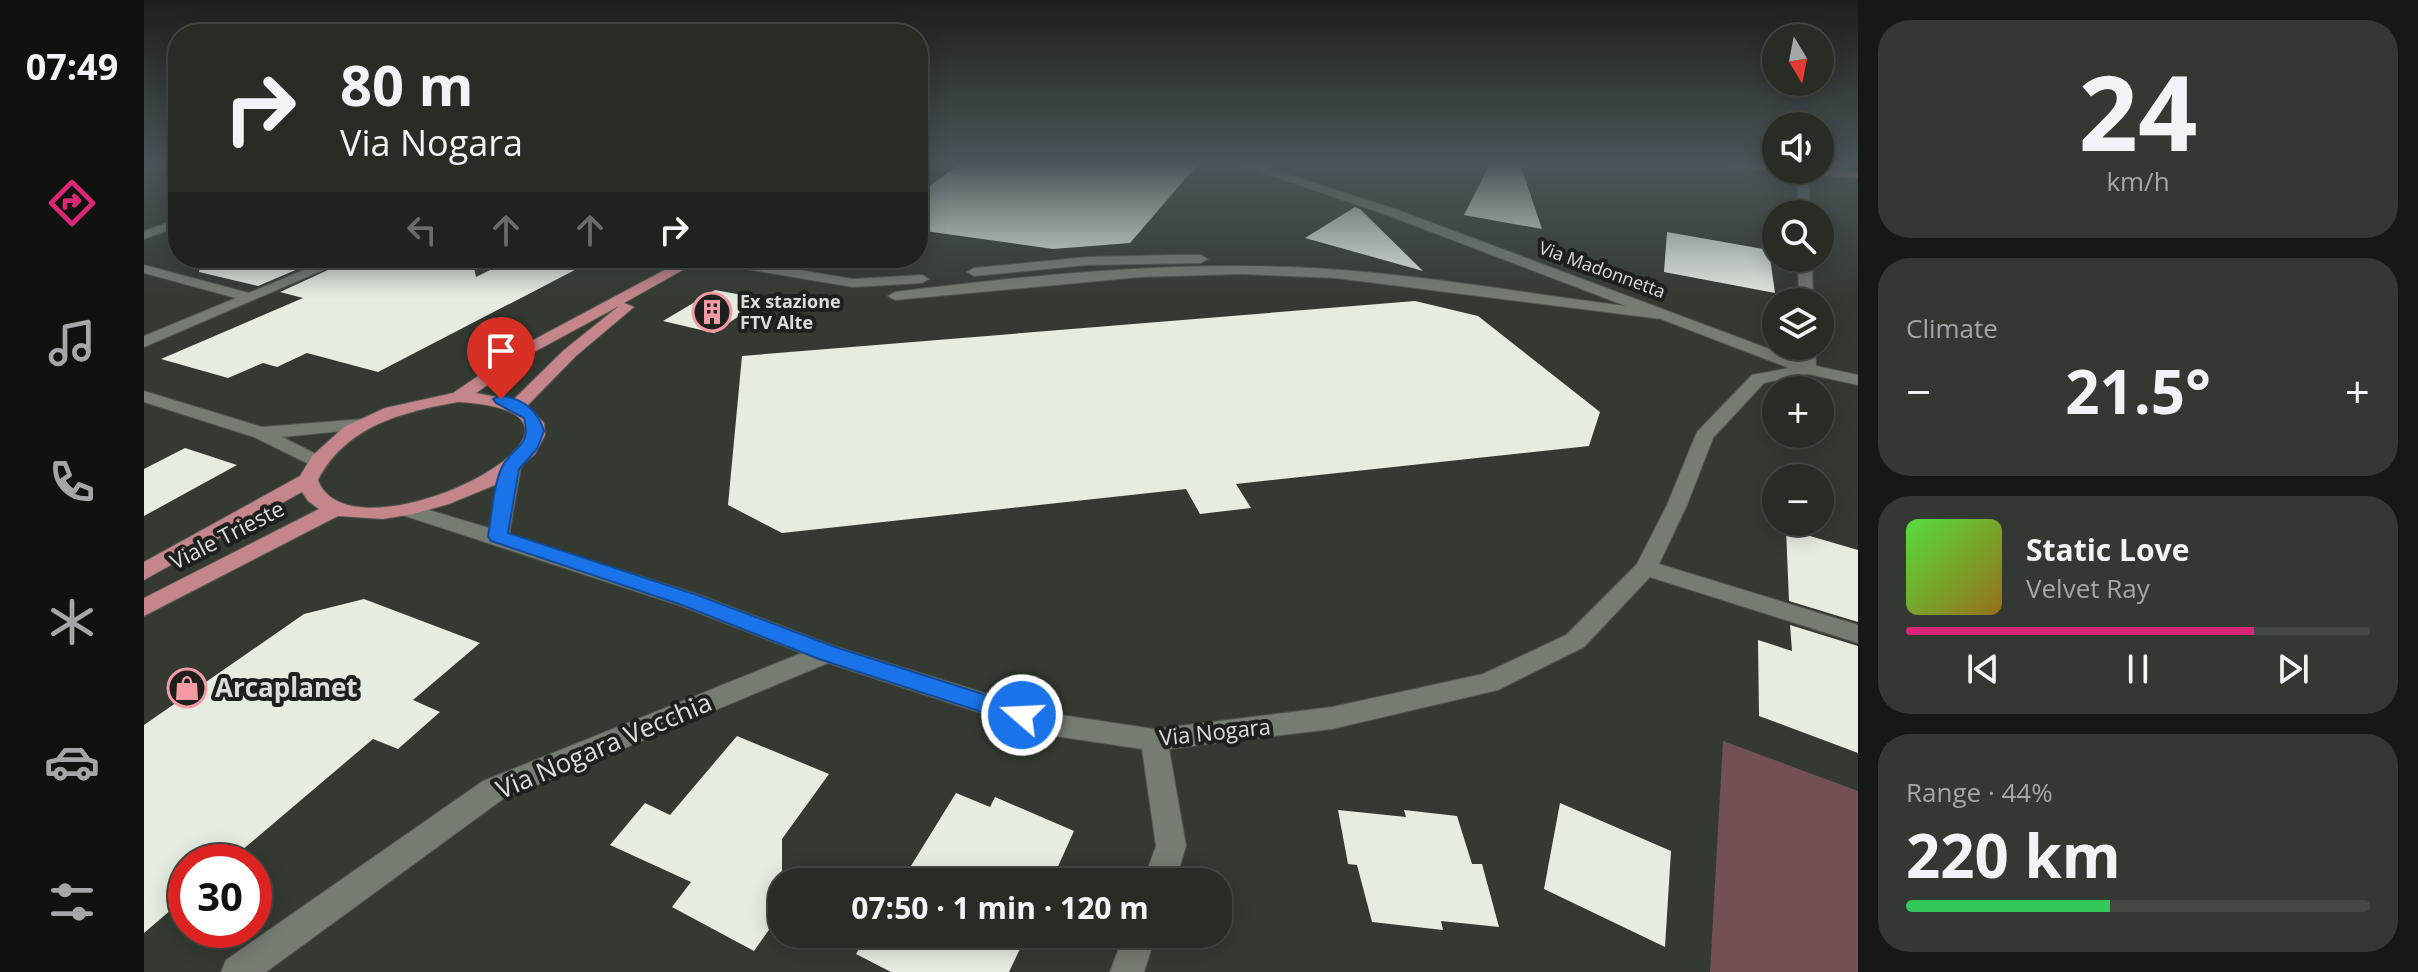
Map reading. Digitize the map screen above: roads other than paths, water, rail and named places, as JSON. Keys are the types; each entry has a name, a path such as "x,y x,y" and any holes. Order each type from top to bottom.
{"main road":[{"name":"Viale Trieste","path":"458,397 530,348 679,268"},
{"name":"Viale Trieste","path":"144,572 312,471 335,441 363,424 404,408 458,397 501,399 518,405 570,353 664,276"},
{"path":"312,471 315,497 336,509 368,514 409,510 483,485 511,467 529,449 536,431 532,416 518,405"},
{"name":"Viale Trieste","path":"144,608 336,509"}],"street":[{"name":"Via Madonnetta","path":"1383,209 1666,315 1762,344"},
{"path":"144,235 168,227"},
{"path":"764,268 853,283 913,281 1041,263 1148,258 1337,267 1423,282 1666,315"},
{"path":"144,342 320,268"},
{"path":"144,269 249,297"},
{"path":"895,296 1042,277 1142,273 1287,271 1423,282"},
{"name":"Via Nogara","path":"409,510 498,536 689,600 827,653 1048,724 1154,740 1332,718 1489,683 1575,641 1646,568 1677,505 1704,436 1758,379 1803,360"},
{"name":"Via Madonnetta","path":"1813,360 1858,380"},
{"path":"144,396 261,433 312,471"},
{"path":"261,433 363,424"},
{"path":"498,536 511,467"},
{"path":"1646,568 1858,634"},
{"name":"Via Nogara Vecchia","path":"238,972 493,790 827,653"},
{"path":"1154,740 1171,846 1164,868"},
{"path":"1127,972 1135,948"}],"place":[{"name":"Ex stazione FTV Alte","path":"712,312"},
{"name":"Arcaplanet","path":"187,688"}]}
